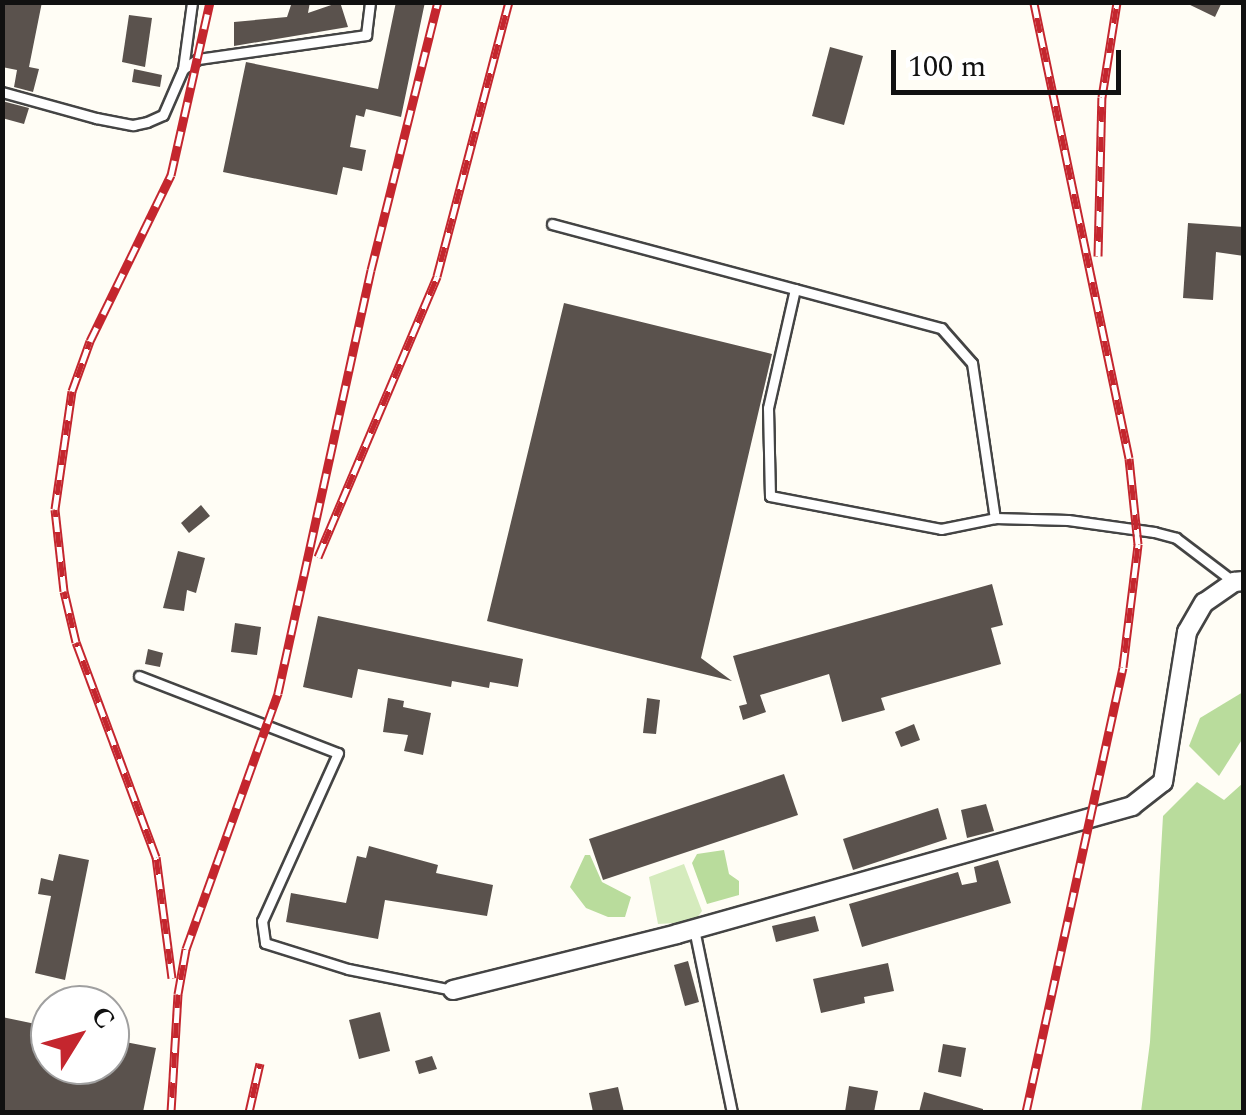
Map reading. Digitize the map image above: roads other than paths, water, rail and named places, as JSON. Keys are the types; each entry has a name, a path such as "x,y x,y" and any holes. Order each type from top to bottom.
{"street":[{"path":"453,990 694,929 1090,819 1150,796 1164,782 1187,632 1204,604 1238,582"}],"lane":[{"path":"2,92 133,125 163,115 183,69 192,2"},
{"path":"183,69 220,53 268,52 366,35 370,2"},
{"path":"552,224 941,328 972,363 995,518"},
{"path":"795,289 768,408 770,496 940,529 995,518 1068,520 1166,534 1238,582"},
{"path":"139,676 338,753 262,921 266,942 348,970 453,990"},
{"path":"694,929 732,1112"}],"railway":[{"path":"172,978 156,857 76,642 64,591 55,509 72,391 90,341 171,175 210,2"},
{"path":"171,1112 178,994 186,949 278,693 371,270 438,2"},
{"path":"318,557 437,276 509,2"},
{"path":"1026,1112 1123,667 1138,544 1129,458 1034,2"},
{"path":"1098,256 1102,97 1117,2"},
{"path":"249,1112 260,1063"}]}
